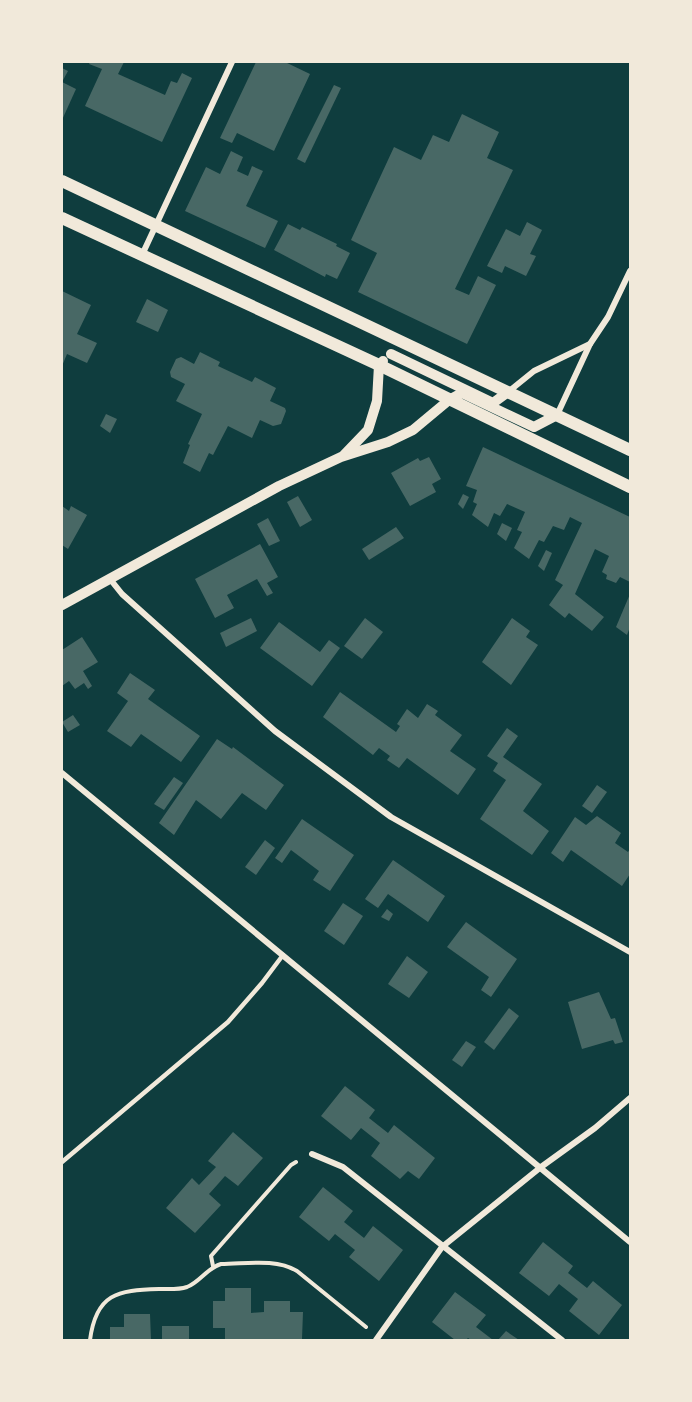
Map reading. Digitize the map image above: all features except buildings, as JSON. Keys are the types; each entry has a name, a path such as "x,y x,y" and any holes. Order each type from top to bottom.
{"main road":[{"path":"62,181 630,450"},
{"path":"62,218 379,365 630,487"}],"street":[{"path":"142,256 232,62"},
{"path":"62,605 279,486 341,457 388,442 413,430 449,400 462,393 534,427 557,415 590,344 608,317 630,271"},
{"path":"385,334 391,354 493,403 534,371 590,344"},
{"path":"341,457 368,430 377,401 379,365 391,354"},
{"path":"447,381 449,400"},
{"path":"110,579 122,594 275,731 391,817 630,952"},
{"path":"62,773 630,1242"},
{"path":"377,1338 442,1247 630,1098"},
{"path":"312,1154 343,1167 562,1341"}],"lane":[{"path":"62,1162 228,1022 283,955"}],"path":[{"path":"213,1266 211,1256 291,1165 312,1154"},
{"path":"90,1341 96,1315 112,1297 129,1289 188,1287 213,1266 265,1263 287,1265 297,1271 377,1338"}]}
